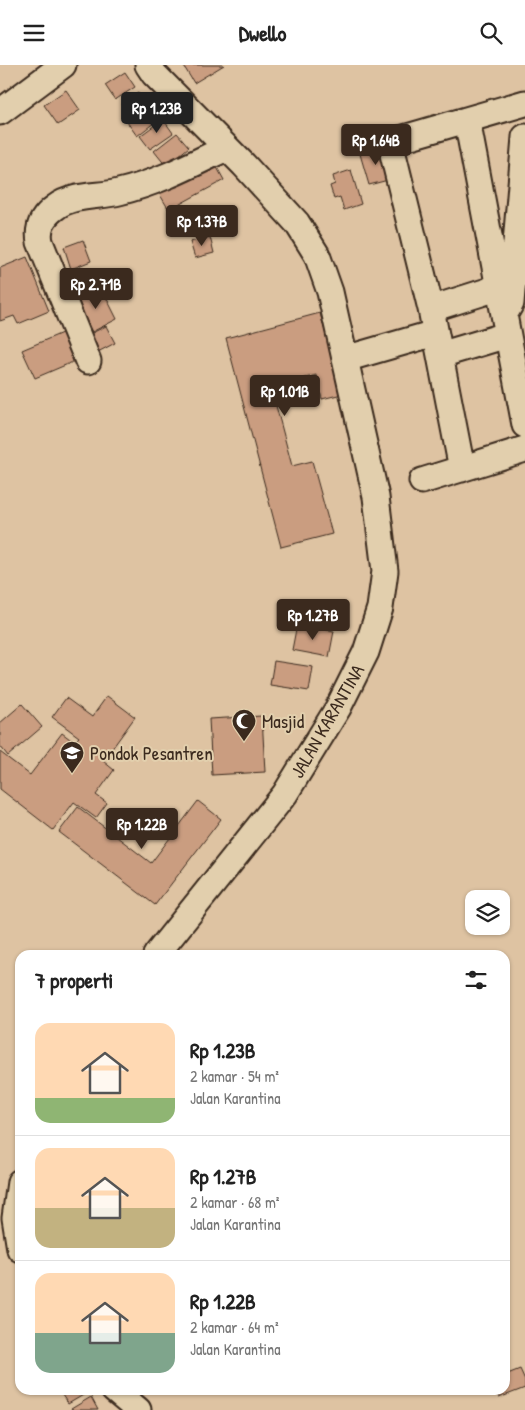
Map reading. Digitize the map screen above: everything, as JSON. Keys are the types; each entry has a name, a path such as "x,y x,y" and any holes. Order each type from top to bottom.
{"street":[{"path":"0,112 63,65"},
{"name":"JALAN KARANTINA","path":"148,65 154,74 244,165 308,238 330,292 376,497 385,571 380,608 366,652 338,707 285,794 160,950"},
{"path":"462,469 435,332 390,141 525,103"},
{"path":"467,120 497,288 525,425"},
{"path":"505,326 512,303 525,137"},
{"path":"88,361 40,242 38,231 42,221 56,207 67,201 119,192 162,178 226,148"},
{"path":"435,332 497,288"},
{"path":"345,359 435,332 505,326"},
{"path":"422,481 525,449"},
{"path":"120,1395 138,1410"}],"building":[{"path":"183,65 224,65 194,83"},
{"path":"125,72 135,87 115,100 105,85"},
{"path":"66,90 80,110 58,125 44,105"},
{"path":"138,93 144,102 128,113 122,104"},
{"path":"149,105 159,119 137,136 127,122"},
{"path":"163,119 173,133 150,149 140,136"},
{"path":"177,133 189,147 166,166 154,151"},
{"path":"384,147 392,179 369,185 360,154"},
{"path":"214,162 224,180 169,210 159,193"},
{"path":"351,170 361,204 344,210 340,197 334,199 330,186 335,184 333,176"},
{"path":"210,237 214,253 195,258 190,242"},
{"path":"83,240 91,261 71,269 64,247"},
{"path":"27,257 49,311 18,324 14,316 0,321 0,268"},
{"path":"101,287 117,319 92,332 76,300"},
{"path":"320,313 342,394 322,399 316,375 271,387 292,466 312,461 332,534 281,547 226,338"},
{"path":"106,326 115,343 94,354 84,337"},
{"path":"62,333 75,361 35,378 22,350"},
{"path":"317,609 340,615 337,626 314,620"},
{"path":"297,624 334,631 329,657 292,650"},
{"path":"274,661 313,667 309,691 270,685"},
{"path":"107,696 135,717 103,761 114,770 96,795 107,803 96,818 74,802 53,830 0,789 0,752 30,775 62,733 74,742 79,737 52,717 66,698 92,717"},
{"path":"22,704 42,727 8,756 0,746 0,723"},
{"path":"262,716 265,772 212,775 209,719"},
{"path":"198,801 221,819 155,905 59,832 78,807 151,863"},
{"path":"520,1369 525,1380 525,1388 510,1394 510,1373"},
{"path":"62,1395 83,1395 68,1404"},
{"path":"91,1397 98,1410 71,1410 71,1409"}],"place":[{"name":"Masjid","path":"244,742"},
{"name":"Pondok Pesantren","path":"72,774"}]}
